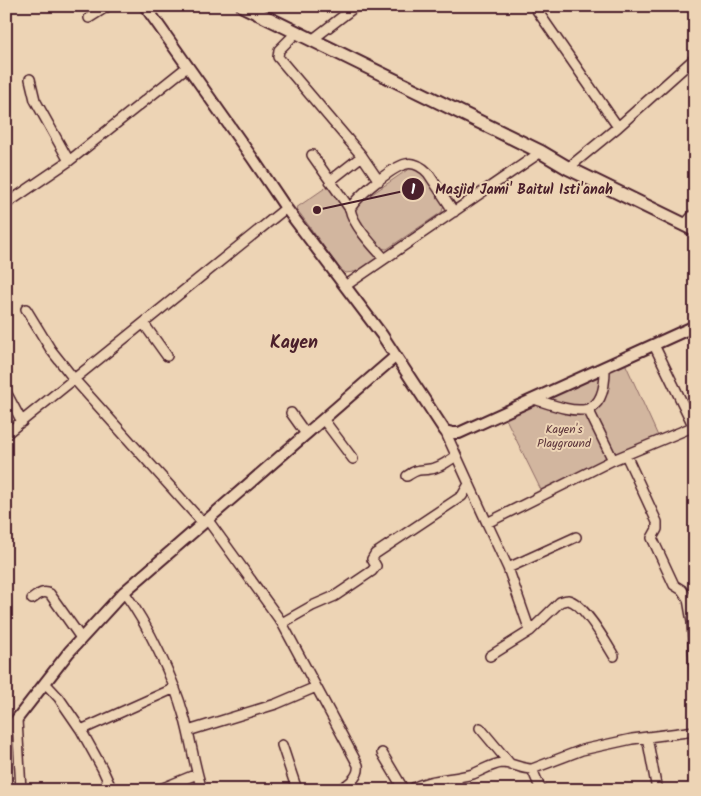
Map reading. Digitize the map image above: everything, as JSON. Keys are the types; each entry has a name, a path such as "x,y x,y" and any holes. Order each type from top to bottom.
{"main road":[{"path":"243,6 541,152 568,168 689,228"}],"street":[{"path":"89,18 108,6"},
{"path":"145,6 286,208 396,356 445,430 468,484 508,568 530,631"},
{"path":"312,40 356,6"},
{"path":"534,6 618,127"},
{"path":"297,32 279,50 278,57 362,156 379,181"},
{"path":"568,168 618,127 695,58"},
{"path":"6,204 69,162 187,67"},
{"path":"30,79 35,100 69,162"},
{"path":"345,286 541,152"},
{"path":"312,154 350,209 351,216 356,224 384,258"},
{"path":"330,180 362,156"},
{"path":"350,209 353,202 379,181 406,164 414,164 428,173 454,212"},
{"path":"6,434 286,208"},
{"path":"689,228 695,213"},
{"path":"26,309 51,350 74,379 205,521 282,623 358,765 354,779 338,790"},
{"path":"144,324 167,356"},
{"path":"445,430 459,433 695,326"},
{"path":"487,523 613,460 694,428 654,345"},
{"path":"21,790 11,727 82,638 124,592 396,356"},
{"path":"534,399 578,412 596,405 602,397 606,383 605,367"},
{"path":"6,392 22,422"},
{"path":"588,408 613,460"},
{"path":"291,413 306,434"},
{"path":"323,419 353,459"},
{"path":"626,455 657,522 657,529 652,538 674,585 682,590 688,599 692,622 695,681"},
{"path":"408,476 418,469 442,466 456,456"},
{"path":"282,623 312,606 335,596 372,570 376,566 372,559 375,554 462,496 468,484"},
{"path":"508,568 576,538"},
{"path":"32,599 41,593 47,592 50,594 82,638"},
{"path":"124,592 135,608 175,688 188,731 202,790"},
{"path":"490,656 530,631 560,602 567,600 571,601 592,621 604,637 614,656"},
{"path":"45,683 59,698 81,730 112,790"},
{"path":"81,730 175,688"},
{"path":"188,731 276,704 316,688"},
{"path":"480,728 512,765"},
{"path":"410,790 431,781 475,773 500,763 532,769 582,750 646,736 695,731"},
{"path":"646,736 657,790"},
{"path":"282,745 297,790"},
{"path":"382,753 404,790"},
{"path":"532,769 541,790"},
{"path":"158,790 197,774"},
{"path":"455,778 461,790"}],"green space":[{"path":"413,166 420,169 444,204 442,212 387,249 379,248 354,211 356,205"},
{"path":"328,186 377,257 371,264 355,272 346,273 340,269 296,208"},
{"name":"Kayen's Playground","path":"625,363 658,436 542,492 505,417"}],"place":[{"name":"Masjid Jami' Baitul Isti'anah","path":"317,210"}],"district":[{"name":"Kayen","path":"294,343"}]}
